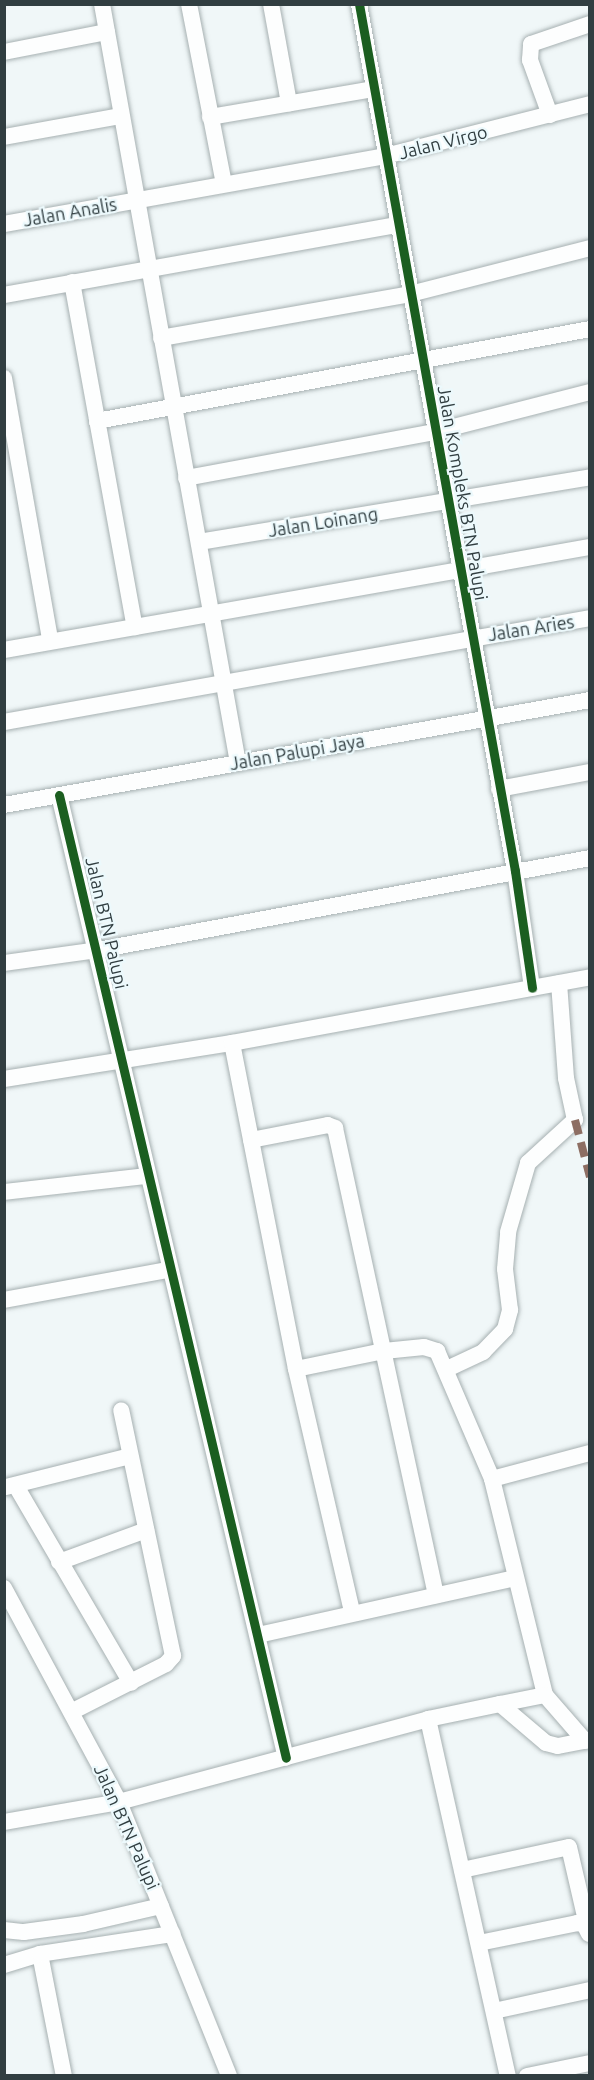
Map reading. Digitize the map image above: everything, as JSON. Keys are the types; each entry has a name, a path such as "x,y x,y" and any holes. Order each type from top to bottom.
{"street":[{"path":"102,4 135,200 238,763"},
{"path":"135,200 224,184 189,4"},
{"path":"271,4 289,103"},
{"name":"Jalan Kompleks BTN Palupi","path":"359,4 396,225 515,871 532,988"},
{"path":"549,115 530,60 531,44 590,24"},
{"path":"4,52 107,32"},
{"path":"210,117 374,89"},
{"name":"Jalan Virgo","path":"224,184 385,156 590,104"},
{"path":"4,137 121,116"},
{"name":"Jalan Analis","path":"4,224 135,200"},
{"path":"4,295 396,225"},
{"path":"161,338 410,294 590,248"},
{"path":"72,282 135,627"},
{"path":"97,421 590,329"},
{"path":"4,378 50,640"},
{"path":"434,432 590,392"},
{"name":"Jalan Kompleks BTN Palupi","path":"186,478 434,432"},
{"path":"447,502 590,477"},
{"name":"Jalan Loinang","path":"199,542 447,502"},
{"path":"461,569 590,547"},
{"name":"Jalan Kompleks BTN Palupi","path":"4,650 50,640 461,569"},
{"name":"Jalan Aries","path":"472,637 590,618"},
{"path":"4,722 472,637"},
{"name":"Jalan Palupi Jaya","path":"4,805 590,700"},
{"path":"499,789 590,772"},
{"name":"Jalan BTN Palupi","path":"59,795 98,950 120,1060 168,1270 286,1758"},
{"name":"Jalan BTN Palupi","path":"4,963 98,950 590,858"},
{"path":"4,1079 232,1043 590,977"},
{"path":"447,1369 483,1352 505,1329 510,1310 505,1269 508,1232 528,1163 575,1120 566,1078 559,983"},
{"path":"232,1043 296,1369 352,1612"},
{"path":"251,1140 334,1126 436,1595"},
{"path":"4,1192 146,1176"},
{"path":"4,1300 168,1270"},
{"path":"296,1369 384,1351 424,1347 436,1351 447,1369 492,1479 545,1695 587,1741"},
{"path":"73,1711 166,1664 174,1648 146,1530 122,1410"},
{"path":"492,1479 590,1453"},
{"path":"130,1456 10,1487 131,1683"},
{"path":"58,1562 146,1530"},
{"path":"258,1635 352,1612 515,1578"},
{"name":"Jalan BTN Palupi","path":"4,1588 73,1711 119,1802 229,2076"},
{"path":"4,1822 119,1802 428,1719 545,1695"},
{"path":"500,1704 528,1732 546,1743 558,1746 587,1741"},
{"path":"428,1719 508,2076"},
{"path":"462,1870 569,1847 589,1932"},
{"path":"4,1930 24,1932 83,1924 161,1906"},
{"path":"479,1943 577,1923 589,1932"},
{"path":"4,1965 40,1954 172,1934"},
{"path":"40,1954 64,2076"},
{"path":"494,2011 590,1990"},
{"path":"528,2076 590,2063"}],"marked path":[{"path":"575,1120 590,1177"}],"cycle path":[{"path":"359,4 515,871 532,988"},
{"path":"59,795 286,1758"}]}
